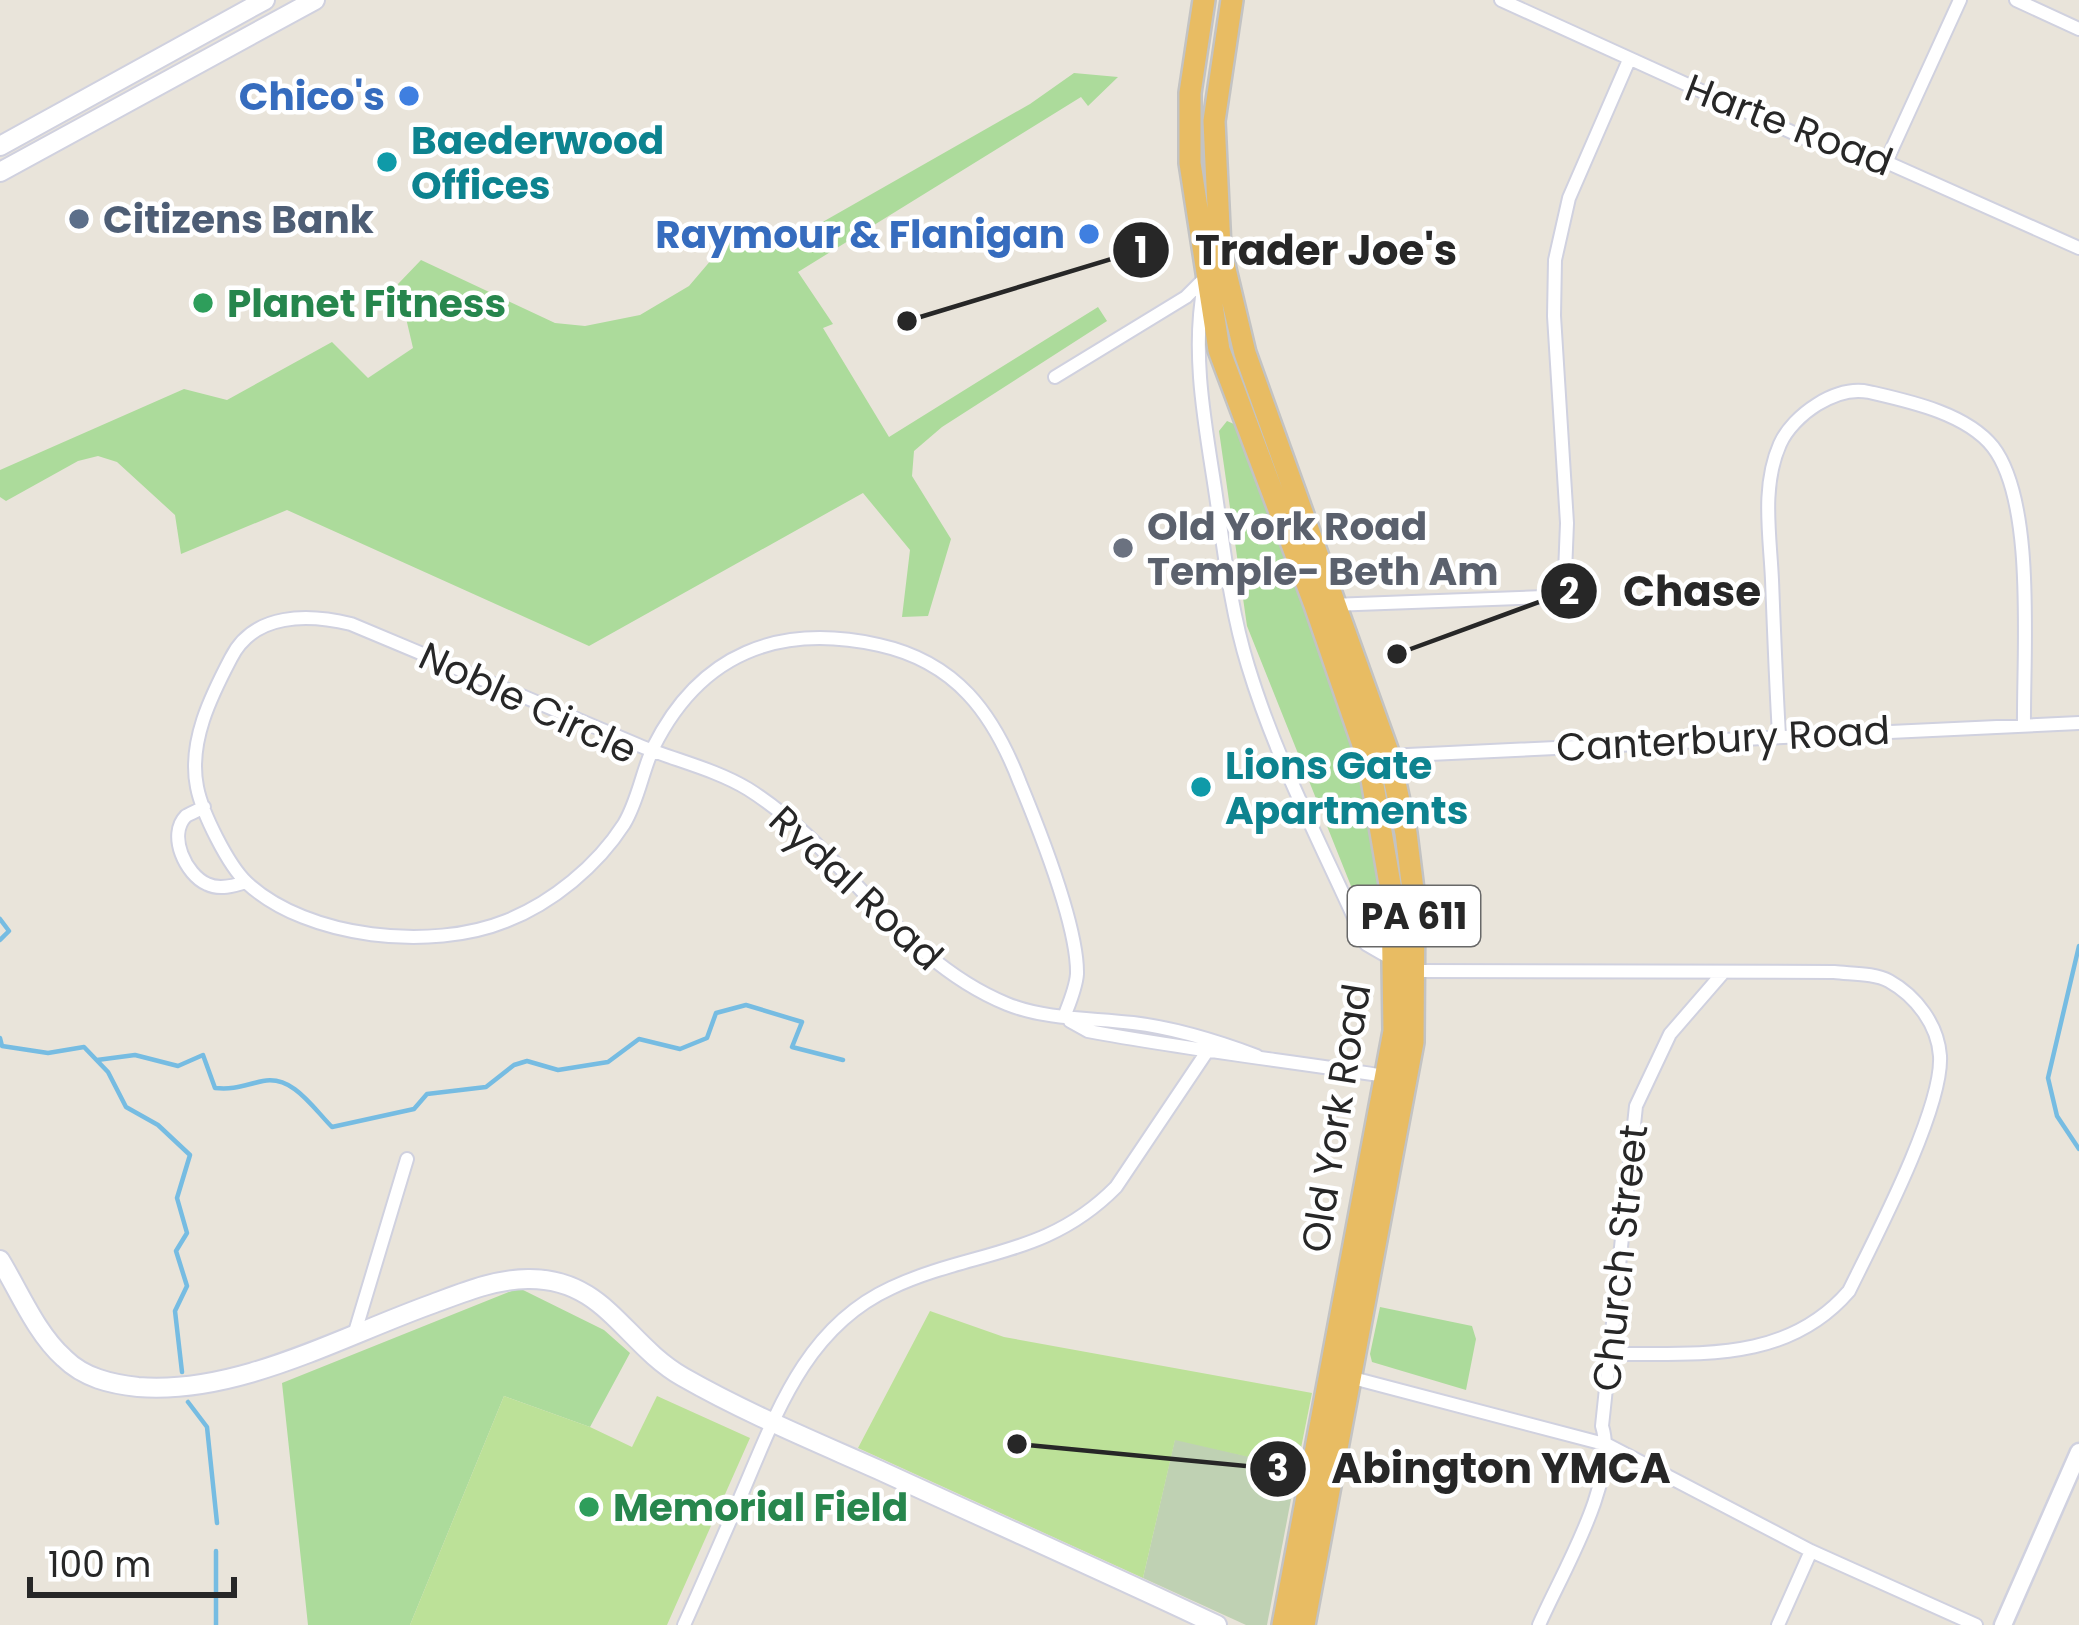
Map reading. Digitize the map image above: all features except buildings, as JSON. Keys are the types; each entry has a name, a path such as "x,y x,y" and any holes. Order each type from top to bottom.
{"highway":[{"name":"Old York Road","path":"1204,0 1190,109 1190,163 1219,350 1326,605"},
{"name":"Old York Road","path":"1232,0 1214,121 1220,248 1245,353 1406,833 1414,898 1405,966 1413,1042 1396,1077 1341,1375 1304,1625"},
{"name":"Old York Road","path":"1283,1625 1341,1375"}],"main road":[{"path":"0,146 265,0"},
{"path":"0,172 315,0"},
{"path":"0,1260 64,1359 81,1372 115,1384 160,1388 234,1378 277,1366 355,1332 500,1282 548,1280 589,1294 656,1359 771,1421 1217,1625"}],"street":[{"name":"Harte Road","path":"1501,0 1809,140 1886,162 2079,248"},
{"path":"1886,162 1960,0"},
{"path":"2016,0 2079,29"},
{"path":"1326,605 1544,597 1565,573 1555,260 1569,197 1629,60"},
{"path":"1055,376 1186,297 1205,278"},
{"path":"1205,278 1198,315 1201,386 1229,584 1246,661 1269,730 1366,944 1405,966 1834,972 1886,978 1919,1004 1932,1028 1940,1053 1939,1073 1926,1120 1849,1292 1813,1326 1776,1344 1612,1354"},
{"path":"1779,736 1768,482 1781,441 1799,418 1822,401 1858,390 1910,402 1962,424 1992,446 2013,487 2023,570 2024,725"},
{"name":"Noble Circle","path":"288,616 319,616 351,624 652,751 624,824 573,881 538,906 489,927 441,937 352,931 307,917 246,882 204,807 196,784 199,731 208,704 235,650 288,616"},
{"path":"652,751 702,679 729,658 784,639 837,636 909,652 960,684 997,727 1075,943 1077,980 1064,1017"},
{"name":"Canterbury Road","path":"1379,759 2079,723"},
{"name":"Rydal Road","path":"652,751 747,788 820,846 871,905 954,978 1011,1006 1166,1029 1257,1055"},
{"name":"Noble Circle","path":"204,807 186,816 178,830 189,869 206,884 228,887 246,882"},
{"name":"Church Street","path":"1539,1625 1602,1486 1608,1445 1601,1426 1636,1106 1670,1034 1722,974"},
{"name":"Rydal Road","path":"1064,1017 1088,1031 1206,1053 1257,1055 1396,1077"},
{"path":"1162,1045 1166,1029"},
{"path":"684,1625 771,1421 804,1360 839,1323 890,1288 1036,1242 1097,1206 1116,1187 1206,1053"},
{"path":"355,1332 407,1159"},
{"path":"1341,1375 1608,1445 1810,1551 1976,1625"},
{"path":"2003,1625 2074,1477 2079,1452"},
{"path":"1778,1625 1810,1551"}],"green space":[{"path":"1074,73 1118,77 1088,106 1081,97 798,272 833,324 823,328 889,437 1098,307 1107,321 942,427 914,451 912,476 951,539 928,616 902,617 910,550 863,493 589,646 287,510 181,554 175,515 117,462 98,456 78,461 6,501 0,497 0,470 184,389 227,400 332,342 368,378 413,348 398,284 421,260 555,323 585,326 640,315 689,286 735,232 762,243 791,240 1030,104"},
{"path":"1227,421 1241,427 1360,758 1386,899 1384,939 1371,936 1247,626 1219,431"},
{"path":"519,1288 604,1330 630,1353 590,1427 504,1396 410,1625 308,1625 282,1383"},
{"path":"1380,1307 1472,1326 1476,1339 1466,1390 1372,1362"},
{"path":"930,1311 1004,1337 1312,1393 1297,1468 1175,1440 1143,1578 858,1448"},
{"name":"Memorial Field","path":"504,1396 632,1447 657,1396 750,1438 667,1625 410,1625"},
{"path":"1175,1439 1297,1468 1267,1625 1246,1625 1143,1578"}],"waterway":[{"path":"0,919 9,931 0,940"},
{"path":"2079,946 2048,1078 2057,1116 2079,1149"},
{"path":"97,1060 135,1055 178,1066 203,1055 215,1088 274,1080 284,1083 332,1127 414,1109 427,1094 486,1087 527,1061 558,1070 608,1062 639,1039 680,1049 707,1038 716,1013 746,1005 802,1022 792,1047 843,1060"},
{"path":"0,1038 2,1046 48,1053 84,1047 108,1072 126,1107 158,1125 190,1155 177,1198 187,1233 176,1251 187,1286 175,1311 182,1372"},
{"path":"188,1402 207,1427 217,1523"},
{"path":"216,1551 216,1625"}],"place":[{"name":"Chico's","path":"409,96"},
{"name":"Baederwood Offices","path":"387,162"},
{"name":"Citizens Bank","path":"79,219"},
{"name":"Raymour & Flanigan","path":"1089,234"},
{"name":"Planet Fitness","path":"203,303"},
{"name":"Trader Joe's","path":"907,321"},
{"name":"Old York Road Temple- Beth Am","path":"1123,548"},
{"name":"Chase","path":"1397,654"},
{"name":"Lions Gate Apartments","path":"1201,787"},
{"name":"Abington YMCA","path":"1017,1444"},
{"name":"Memorial Field","path":"589,1507"}]}
